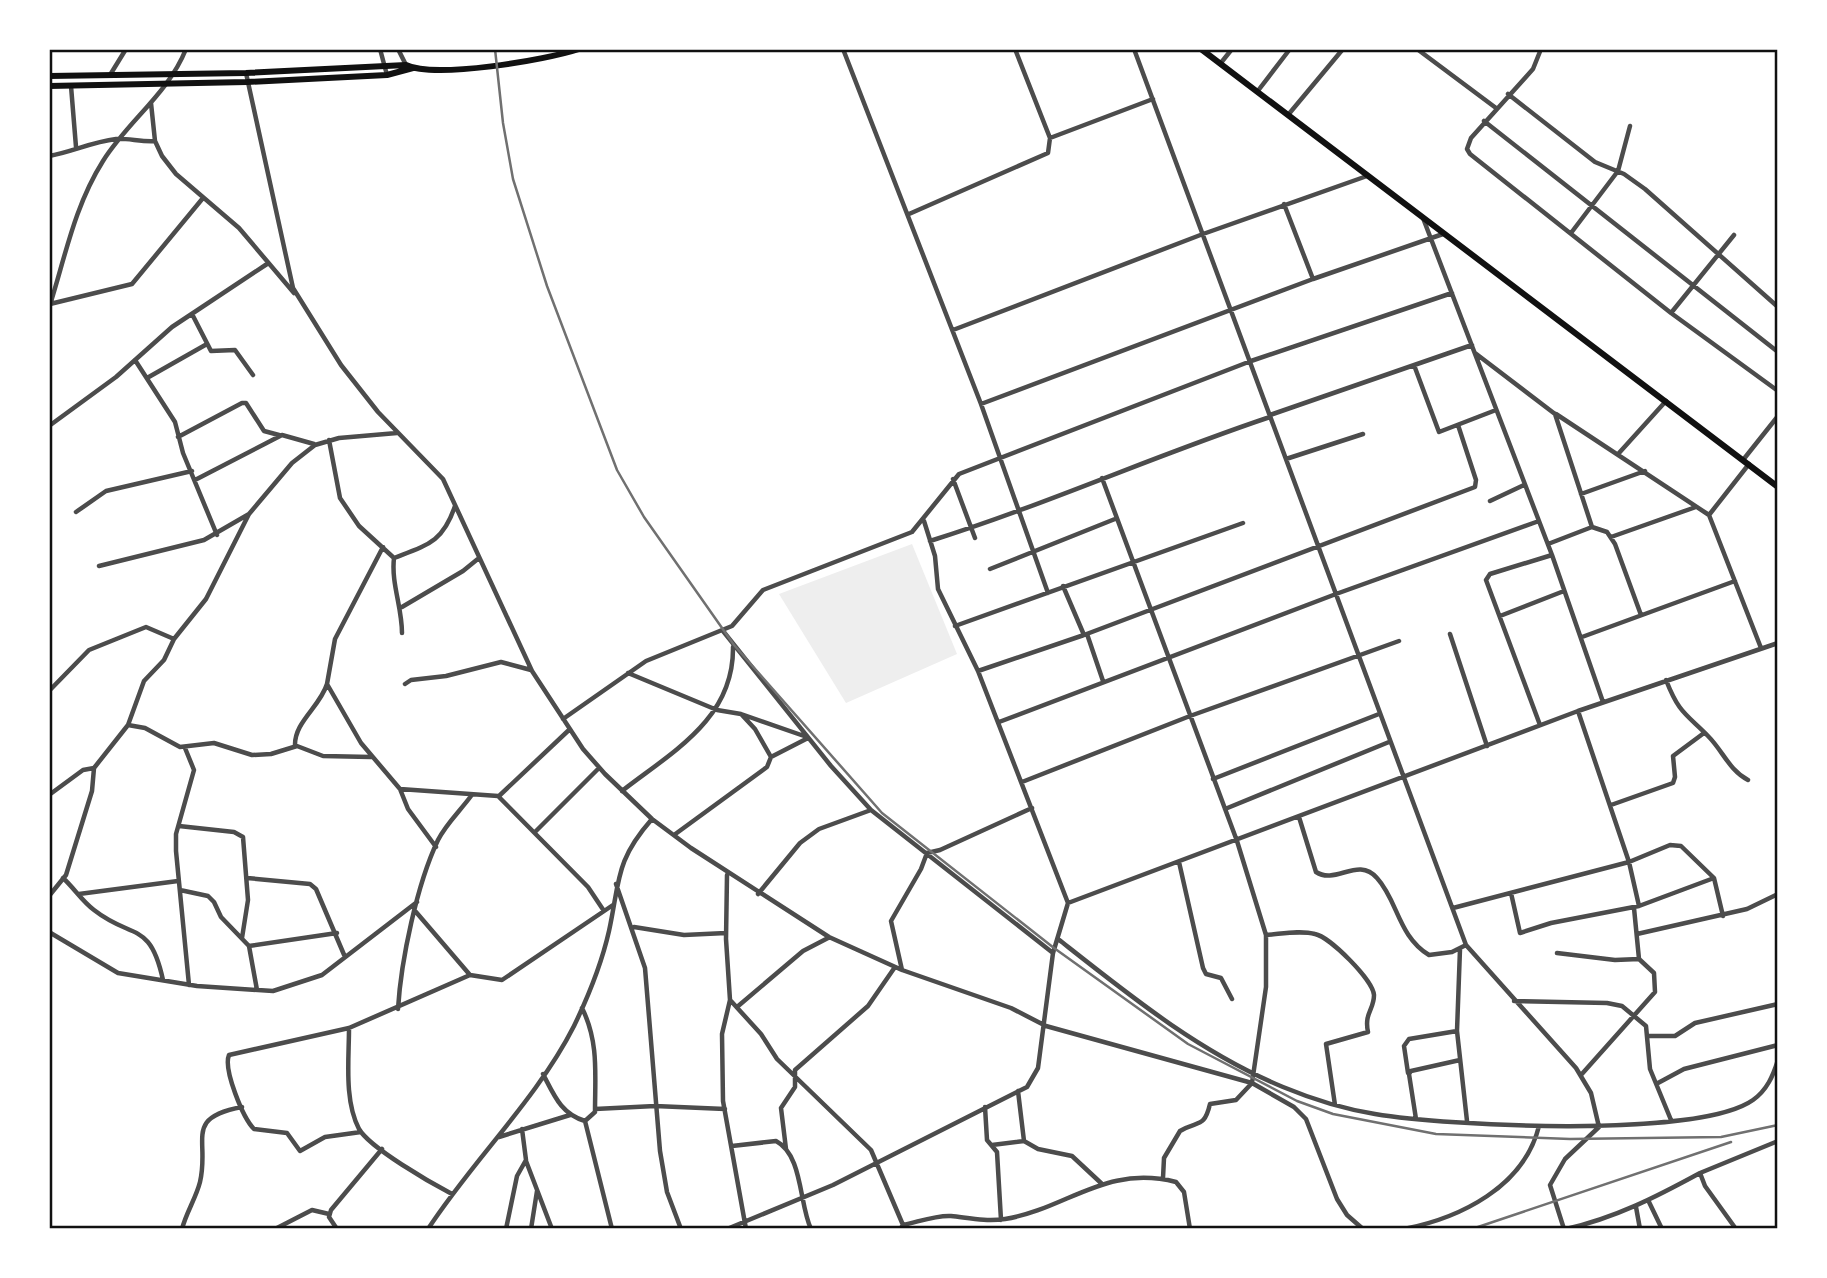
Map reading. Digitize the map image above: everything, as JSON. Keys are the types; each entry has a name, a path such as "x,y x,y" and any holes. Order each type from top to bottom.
{"main road":[{"path":"49,76 487,66 539,61 579,49"},
{"path":"1201,49 1778,487"},
{"path":"319,69 320,78"},
{"path":"49,86 247,82 387,75 411,69"}],"street":[{"path":"110,76 127,49"},
{"path":"49,306 66,244 87,188 120,139 170,82 186,49"},
{"path":"380,49 387,75"},
{"path":"398,49 411,69"},
{"path":"843,49 981,404 1048,593"},
{"path":"909,214 1043,157 1050,148 1051,138 1015,49"},
{"path":"1133,49 1251,361 1356,656 1466,945 1581,1075 1591,1093 1599,1127"},
{"path":"1220,64 1232,49"},
{"path":"1257,92 1290,49"},
{"path":"1288,115 1343,49"},
{"path":"1417,49 1496,107"},
{"path":"1541,49 1533,69 1496,107 1468,143 1470,154 1671,313 1777,388"},
{"path":"246,73 283,251 297,296"},
{"path":"71,86 76,147"},
{"path":"1508,94 1595,163 1618,171 1645,189 1778,307"},
{"path":"1051,138 1153,99"},
{"path":"152,103 155,141 176,174 239,228 297,296 341,365 398,433 443,479 532,671 599,768 622,792 652,819 727,874 829,937 902,970 975,993 1046,1026 1252,1083 1294,1107 1306,1119 1330,1188 1348,1215 1363,1229"},
{"path":"1484,121 1778,352"},
{"path":"1570,233 1618,171 1630,126"},
{"path":"49,156 76,147 120,139 127,142 155,141"},
{"path":"953,330 1203,234 1367,176"},
{"path":"49,306 132,284 203,198"},
{"path":"1284,204 1312,279"},
{"path":"1423,218 1428,239 1452,293 1548,544 1603,702"},
{"path":"981,404 1312,279 1443,233"},
{"path":"1671,313 1734,235"},
{"path":"49,426 191,314 267,264"},
{"path":"563,719 646,661 723,631 742,618 763,590 906,535 924,520 953,479 1251,361 1452,293"},
{"path":"191,314 213,353 231,348 235,350 253,375"},
{"path":"147,378 208,344"},
{"path":"930,541 1019,512 1102,478 1270,416 1472,345"},
{"path":"1475,353 1555,414 1619,453 1709,515 1761,648"},
{"path":"135,360 175,422 178,437 217,535"},
{"path":"1414,365 1436,430 1441,432 1496,410"},
{"path":"1619,453 1666,401"},
{"path":"178,437 246,403 264,430 315,445"},
{"path":"1555,414 1592,527"},
{"path":"1709,515 1778,416"},
{"path":"978,671 1085,634 1315,545 1475,487 1476,480 1458,425"},
{"path":"49,896 63,878 92,791 94,768 128,725 140,687 163,660 174,639 206,599 249,514 292,463 315,445 329,440 398,433"},
{"path":"1286,459 1363,434"},
{"path":"195,480 282,435"},
{"path":"329,440 340,498 359,526 394,558 393,571 402,607 402,632"},
{"path":"76,512 106,491 192,471"},
{"path":"1581,494 1644,471"},
{"path":"1102,478 1115,519 1152,608 1237,841 1266,935 1266,987 1252,1083 1236,1100 1210,1104 1206,1118 1198,1126 1180,1131 1164,1158 1163,1178"},
{"path":"953,479 975,538"},
{"path":"1490,500 1525,485"},
{"path":"394,558 437,539 450,522 456,506"},
{"path":"1611,537 1697,507"},
{"path":"99,566 186,546 217,535 249,514"},
{"path":"990,569 1115,519"},
{"path":"727,1229 743,1220 833,1185 1032,1082 1046,1026 1054,953 1068,903 978,671 938,589 924,520"},
{"path":"999,722 1336,594 1539,521"},
{"path":"956,626 1243,523"},
{"path":"1548,544 1592,527 1602,529 1611,537 1641,615"},
{"path":"295,746 298,729 318,705 327,684 335,639 383,547"},
{"path":"1540,724 1486,586 1490,574 1552,555"},
{"path":"402,607 463,571 479,558"},
{"path":"1582,637 1735,581"},
{"path":"1063,586 1103,681"},
{"path":"1499,616 1564,591"},
{"path":"49,691 82,655 96,646 146,627 174,639"},
{"path":"723,631 871,810 1054,953"},
{"path":"1450,634 1487,746"},
{"path":"1022,782 1190,716 1399,641"},
{"path":"1068,903 1578,710 1778,643"},
{"path":"622,792 703,726 717,710 730,678 733,645"},
{"path":"405,684 501,662 532,671"},
{"path":"628,673 717,710 741,714 808,737"},
{"path":"1666,680 1680,711 1704,733 1731,768 1748,780"},
{"path":"327,684 372,757 400,789 408,809 436,847"},
{"path":"1578,710 1629,862 1637,907 1639,959 1654,974 1655,992 1581,1075"},
{"path":"741,714 755,729 771,757"},
{"path":"1213,779 1379,714"},
{"path":"128,725 145,728 185,747 214,743 252,755 271,754 295,746 323,756 372,757"},
{"path":"498,796 570,729"},
{"path":"1611,805 1673,783 1673,756 1704,733"},
{"path":"674,835 767,767 771,757 808,737"},
{"path":"1224,809 1389,743"},
{"path":"185,747 194,770 179,826 176,850 189,985"},
{"path":"49,796 83,769 94,768"},
{"path":"536,831 599,768"},
{"path":"400,789 498,796 536,831 545,846 588,887 604,911"},
{"path":"398,1009 400,983 417,902 446,826 471,796"},
{"path":"927,853 940,850 1032,808"},
{"path":"758,894 800,843 819,829 871,810"},
{"path":"1299,817 1316,872 1329,877 1352,869 1368,871 1377,878 1397,918 1421,950 1440,955 1466,945"},
{"path":"428,1229 560,1050 602,956 623,859 635,837 652,819"},
{"path":"179,826 239,833 243,837 247,878 244,886 248,912 242,938"},
{"path":"1453,908 1629,862 1676,844 1688,850 1714,878 1723,916"},
{"path":"902,970 891,921 921,869 927,853"},
{"path":"1179,862 1203,968 1206,974 1221,978 1232,999"},
{"path":"727,874 726,933 730,1000 722,1034 725,1109 746,1229"},
{"path":"63,878 96,912 149,941 163,980"},
{"path":"247,878 310,884 323,900 345,957"},
{"path":"1511,893 1520,933 1551,923 1637,907 1714,878"},
{"path":"79,894 178,881"},
{"path":"616,883 645,968 652,1017 655,1106 667,1192 681,1229"},
{"path":"180,890 208,895 221,918 249,946 257,990"},
{"path":"1637,934 1723,916 1759,905 1778,894"},
{"path":"49,932 118,973 189,985 273,991 309,981 417,902"},
{"path":"361,1132 325,1137 300,1151 287,1133 254,1129 242,1107 226,1061 231,1053 349,1028 398,1009 470,975 502,980 613,905"},
{"path":"416,912 470,975"},
{"path":"633,927 684,935 726,933"},
{"path":"1266,935 1311,932 1320,935 1347,957 1372,987 1373,1000 1365,1019 1368,1032 1326,1044 1335,1105"},
{"path":"249,946 337,933"},
{"path":"737,1007 803,951 829,937"},
{"path":"1058,939 1183,1035 1253,1074 1335,1105 1373,1114 1539,1126 1599,1127 1671,1120 1732,1110 1753,1100 1775,1080 1778,1060"},
{"path":"1460,949 1457,1031 1467,1121"},
{"path":"1557,953 1615,960 1639,959"},
{"path":"811,1229 795,1169 786,1149 782,1108 795,1087 795,1070 868,1006 895,967"},
{"path":"730,1000 761,1034 777,1059 859,1136 878,1161 902,1227 946,1217 977,1221 1002,1220 1033,1212 1101,1183 1163,1178 1176,1182 1184,1192 1190,1229"},
{"path":"1513,1001 1607,1003 1622,1006 1646,1026 1650,1069 1671,1120"},
{"path":"1647,1036 1675,1036 1695,1023 1778,1004"},
{"path":"543,1074 559,1104 570,1115 585,1121 591,1118 595,1109 596,1051 591,1027 581,1007"},
{"path":"349,1028 349,1085 352,1110 361,1132 452,1195"},
{"path":"1416,1119 1404,1046 1409,1039 1430,1033 1457,1031"},
{"path":"1658,1083 1684,1069 1778,1045"},
{"path":"1409,1074 1411,1071 1460,1060"},
{"path":"1018,1091 1024,1141"},
{"path":"595,1109 655,1106 725,1109"},
{"path":"183,1229 200,1184 203,1127 217,1113 242,1107"},
{"path":"985,1107 987,1140 996,1150 1002,1220"},
{"path":"498,1137 570,1115"},
{"path":"585,1121 612,1229"},
{"path":"1404,1229 1431,1224 1475,1205 1525,1161 1535,1145 1539,1126"},
{"path":"1599,1127 1566,1158 1552,1177 1550,1185 1565,1229 1602,1221 1636,1208 1700,1173 1778,1141"},
{"path":"522,1129 526,1160 552,1229"},
{"path":"991,1145 1024,1141 1038,1149 1072,1156 1101,1183"},
{"path":"732,1146 776,1142 786,1149"},
{"path":"329,1214 352,1182 382,1149"},
{"path":"506,1229 507,1211 517,1176 526,1160"},
{"path":"1700,1173 1704,1186 1735,1229"},
{"path":"531,1229 538,1190"},
{"path":"1649,1202 1662,1229"},
{"path":"1636,1208 1640,1229"},
{"path":"275,1229 312,1210 329,1214 337,1229"}],"shaded area":[{"path":"912,544 957,654 846,703 779,594"}],"railway":[{"path":"495,49 503,123 513,179 547,286 617,470 644,517 734,645 882,813 1054,948 1188,1044 1297,1101 1333,1114 1436,1134 1570,1139 1721,1137 1778,1125"},
{"path":"1472,1229 1731,1142"}]}
